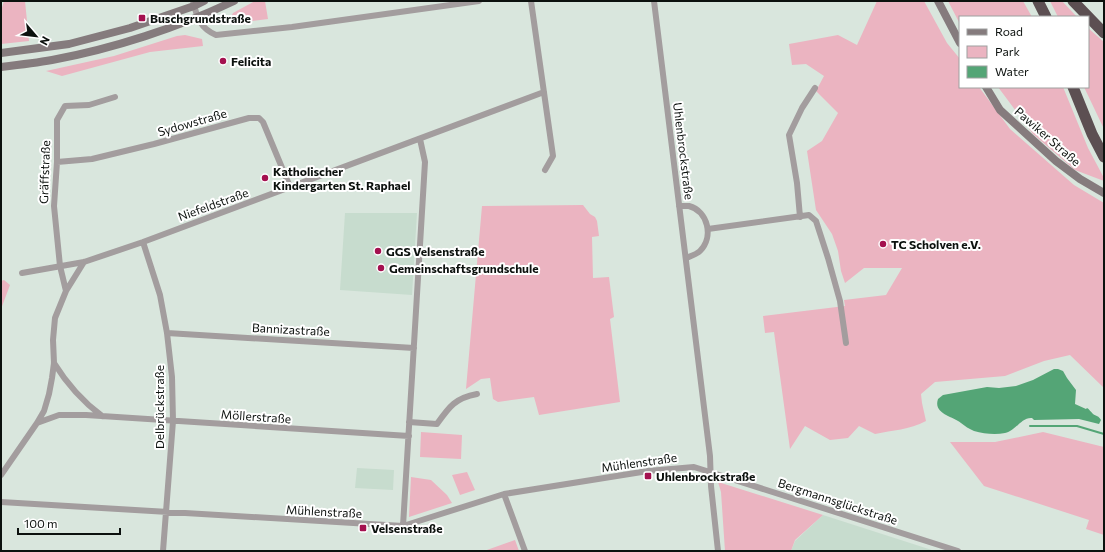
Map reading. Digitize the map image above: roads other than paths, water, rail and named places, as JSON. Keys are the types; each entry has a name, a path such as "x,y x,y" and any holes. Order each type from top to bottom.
{"highway":[{"path":"1038,1 1046,16"},
{"path":"1072,1 1087,16"},
{"path":"1089,18 1104,33"},
{"path":"1073,88 1092,134 1104,157"}],"main road":[{"path":"1,53 68,44 130,28 194,3 204,1"},
{"path":"1,67 53,60 105,48 197,18 234,1"},
{"path":"938,1 959,41"},
{"name":"Pawiker Straße","path":"987,88 1000,110 1056,161 1104,193"}],"street":[{"path":"194,3 197,18 206,31 216,35 227,35 479,1"},
{"path":"531,1 553,156 545,170"},
{"name":"Uhlenbrockstraße","path":"654,1 710,456 718,551"},
{"path":"800,216 797,183 789,135 802,108 815,88"},
{"name":"Niefeldstraße","path":"22,273 84,262 143,242 544,92"},
{"name":"Gräffstraße","path":"66,291 60,266 54,206 57,162 57,120 65,106 89,105 115,97"},
{"name":"Sydowstraße","path":"57,162 92,159 249,118 258,118 263,122 290,187"},
{"path":"403,526 425,162 420,139"},
{"path":"679,206 690,206 699,211 705,219 708,229 707,241 700,251 686,258"},
{"path":"708,229 809,215 816,221 828,258 840,301 846,343"},
{"name":"Delbrückstraße","path":"143,242 160,295 167,333 172,377 173,421 163,551"},
{"path":"1,475 37,423 44,410 49,394 54,363 53,340 55,318 66,291 84,262"},
{"name":"Bannizastraße","path":"167,333 414,348"},
{"path":"54,363 74,391 88,406 102,416"},
{"path":"409,422 437,424 453,404 465,396 477,394"},
{"name":"Möllerstraße","path":"37,423 59,415 102,416 409,436"},
{"name":"Mühlenstraße","path":"1,502 403,526 504,494 648,471 694,467 711,471"},
{"name":"Bergmannsglückstraße","path":"711,471 958,551"},
{"path":"504,494 525,551"}],"water":[{"path":"1054,369 1063,371 1076,390 1075,404 1086,409 1087,408 1099,418 1101,420 1099,424 1079,419 1034,420 1032,418 1028,418 1009,432 998,434 986,433 970,429 944,414 938,408 938,399 943,395 987,387 999,388 1016,386 1033,380"}],"waterway":[{"path":"1030,426 1077,426 1104,434"}],"place":[{"name":"Buschgrundstraße","path":"142,18"},
{"name":"Felicita","path":"223,61"},
{"name":"Katholischer Kindergarten St. Raphael","path":"265,178"},
{"name":"TC Scholven e.V.","path":"883,244"},
{"name":"GGS Velsenstraße","path":"378,251"},
{"name":"Gemeinschaftsgrundschule","path":"381,268"},
{"name":"Uhlenbrockstraße","path":"648,476"},
{"name":"Velsenstraße","path":"363,528"}]}
